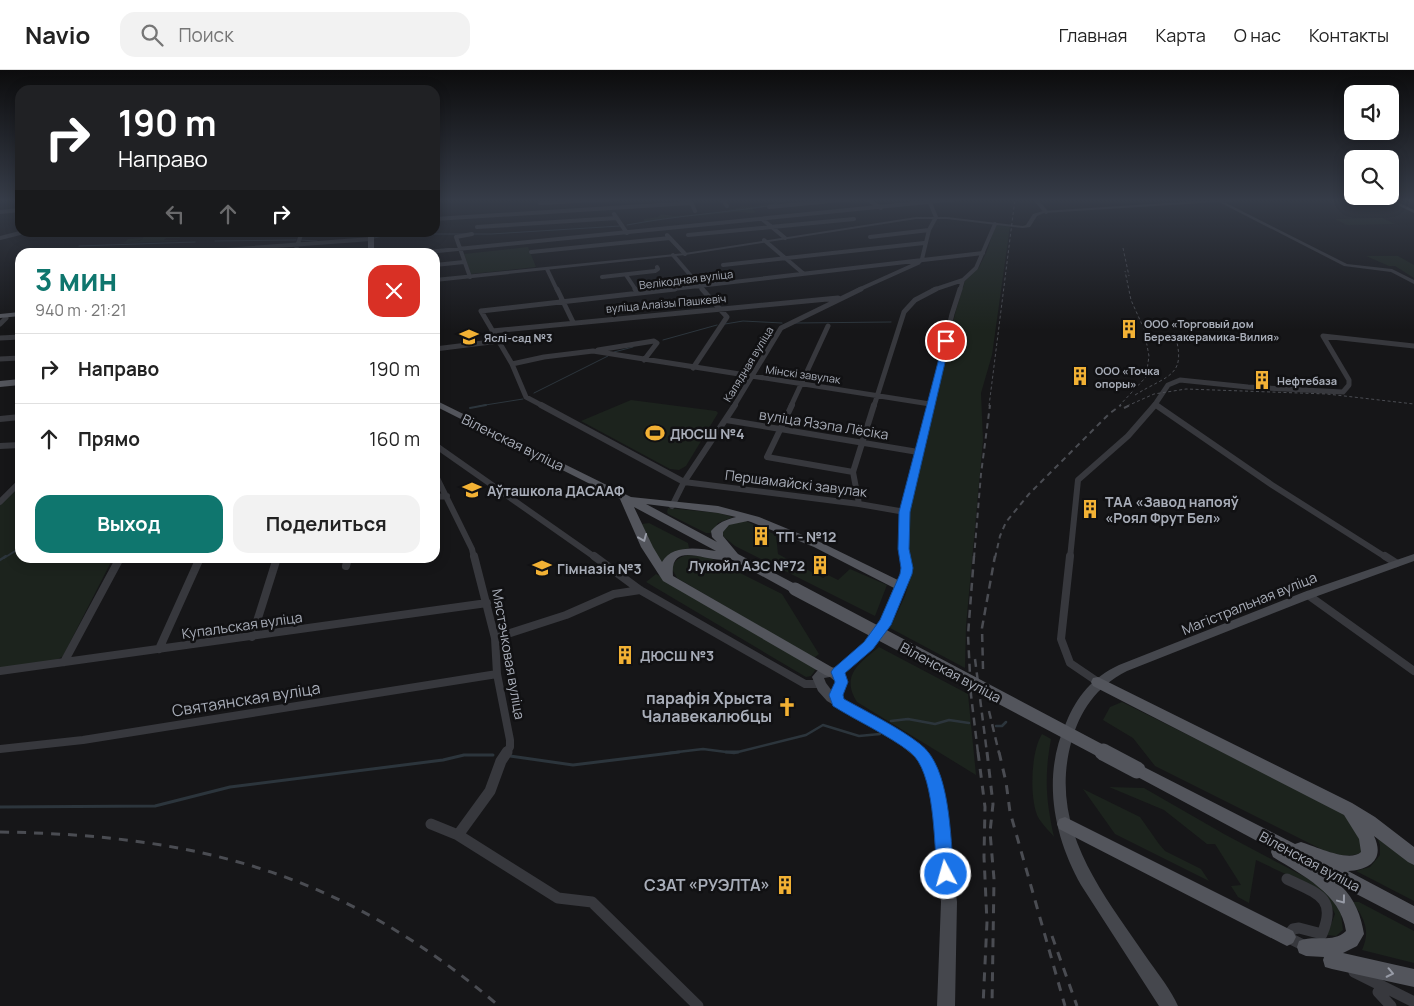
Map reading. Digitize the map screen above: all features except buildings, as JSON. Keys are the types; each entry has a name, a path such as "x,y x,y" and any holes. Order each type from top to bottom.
{"main road":[{"path":"2,319 15,317"},
{"path":"0,384 15,382"},
{"name":"Віленская вуліца","path":"440,405 624,497 742,562 1414,915"},
{"path":"624,497 672,506 719,510 751,518 782,529 838,554 900,586 886,622 868,646 830,680"},
{"path":"624,497 646,546 667,578 830,680 916,748 923,756 932,772 937,789 949,902 946,1006"},
{"path":"742,562 716,534 725,523 751,518"},
{"path":"667,578 667,566 670,560 685,551 702,551 742,562"},
{"name":"Магістральная вуліца","path":"1098,682 1122,668 1308,595 1414,557"},
{"path":"1169,1006 1082,873 1074,857 1065,824 1058,774 1059,757 1064,738 1086,694 1098,682 1346,808 1369,822 1414,857"},
{"path":"1217,812 1298,848 1333,861 1352,864 1365,859 1370,853 1371,844 1362,827 1346,808"},
{"path":"1217,812 1318,877 1345,904 1355,925 1355,934 1352,938 1339,947 1306,947"},
{"path":"1065,824 1287,937"},
{"path":"1332,960 1414,978"}],"street":[{"path":"261,248 322,243"},
{"path":"458,243 470,276"},
{"path":"440,251 532,243"},
{"path":"531,252 624,243"},
{"path":"674,243 685,254"},
{"path":"440,279 685,254 749,243"},
{"path":"767,243 804,274"},
{"path":"722,265 924,243 922,259"},
{"path":"859,504 853,472 901,322 908,306 916,299 934,290 962,280 976,268 987,243"},
{"path":"1301,243 1343,264 1360,268 1392,271 1414,282"},
{"name":"Велікодная вуліца","path":"492,331 481,311 983,253"},
{"path":"673,255 722,308 727,317 692,368"},
{"name":"Калядная вуліца","path":"672,506 684,482 726,420 781,328 842,297 918,263 922,259"},
{"path":"440,264 464,262"},
{"path":"602,277 655,271 658,270 657,267"},
{"path":"547,269 573,322"},
{"path":"626,275 638,293"},
{"path":"900,586 907,568 903,549 905,512 918,452 962,280"},
{"name":"вуліца Алаізы Пашкевіч","path":"492,331 842,297"},
{"path":"828,326 820,347 766,457 853,472"},
{"path":"492,331 512,364 526,397 684,482"},
{"path":"1098,682 1070,663 1061,639 1078,480 1156,406 1168,385 1180,380 1248,387 1343,392 1350,385 1349,380 1323,336 1414,346"},
{"path":"0,338 15,337"},
{"path":"440,348 499,341"},
{"name":"Мінскі завулак","path":"512,364 544,357 654,341 657,343 644,360"},
{"name":"Мінскі завулак","path":"593,351 930,404"},
{"path":"0,359 15,358"},
{"path":"1156,406 1272,485 1396,563"},
{"path":"0,419 15,418"},
{"name":"вуліца Язэпа Лёсіка","path":"726,420 918,452"},
{"path":"0,446 15,444"},
{"path":"440,448 553,526 640,590 805,684 830,680"},
{"name":"Першамайскі завулак","path":"684,482 859,504 905,512"},
{"name":"Мястэчковая вуліца","path":"440,483 472,548 487,603 495,638 497,674 510,740 510,747 500,761 490,792 458,835"},
{"path":"0,502 15,487"},
{"path":"440,497 447,496"},
{"path":"64,662 117,563"},
{"path":"159,649 198,563"},
{"path":"252,637 275,563"},
{"path":"495,638 566,615 614,594 640,590"},
{"path":"1308,595 1414,671"},
{"name":"Купальская вуліца","path":"0,671 487,603"},
{"name":"Святаянская вуліца","path":"0,749 84,740 497,674"},
{"path":"431,824 458,835 558,898 592,902 698,1006"},
{"path":"1287,879 1323,898 1328,908 1322,934 1299,928 1293,929 1287,937 1414,1002"},
{"path":"1378,992 1392,1006"}],"shaded area":[{"path":"990,243 1008,243 992,355 981,393 983,440 966,626 965,668 890,628 905,596 911,576 911,564 906,540 907,510 956,310 965,281 979,267"},
{"path":"528,247 536,267 471,274 464,254"},
{"path":"1366,256 1398,256 1414,265 1414,278 1395,266 1389,266"},
{"name":"ДЮСШ №4","path":"631,400 716,411 718,413 686,466 679,470 670,469 581,421"},
{"path":"15,486 15,563 110,563 63,656 55,661 0,668 0,501"},
{"path":"668,508 719,513 733,517 718,523 712,533 706,533 668,514"},
{"path":"746,521 776,535 778,554 823,578 828,575 838,580 850,569 887,585 875,616 735,546 724,537 722,533 726,525"},
{"path":"649,523 688,543 689,548 672,553 661,566 642,524"},
{"path":"688,555 708,557 782,594 819,654 814,658 677,578 672,569 674,563"},
{"path":"656,574 817,668 811,676 806,677 646,582"},
{"path":"879,647 968,694 976,775 857,702 852,693 851,677 859,664"},
{"path":"1122,702 1338,810 1355,824 1364,851 1349,856 1325,851 1155,766 1133,738 1103,720 1110,707"},
{"path":"1042,734 1051,739 1047,765 1047,788 1054,837 1041,822 1034,804 1032,783 1034,761 1038,742"},
{"path":"1109,787 1144,788 1224,834 1307,878 1322,888 1337,905 1341,914 1343,930 1336,936 1327,935 1335,914 1329,901 1315,888 1256,860 1249,903 1238,897 1231,886 1241,885 1215,844 1207,844 1164,810"},
{"path":"1083,789 1140,817 1165,851 1201,869 1209,881 1115,834"},
{"path":"1375,832 1414,864 1414,901 1356,871 1370,867 1380,855 1380,845"},
{"path":"1353,902 1359,902 1414,931 1414,963 1362,950 1366,936 1365,925"}],"waterway":[{"path":"79,246 175,243"},
{"path":"725,324 743,321 782,323"},
{"path":"795,323 891,322"},
{"path":"663,340 717,325"},
{"path":"614,352 633,347"},
{"path":"534,393 608,356"},
{"path":"479,406 523,399"},
{"path":"470,408 486,405"},
{"path":"4,558 15,551"},
{"path":"0,560 6,556"},
{"path":"891,721 908,719 935,724 949,720 969,723"},
{"path":"996,726 1002,726 1006,722"},
{"path":"738,752 806,735 823,725 859,736 880,734"},
{"path":"669,753 703,749 726,752"},
{"path":"510,756 573,765 679,752"},
{"path":"726,752 738,752"},
{"path":"726,752 738,752"},
{"path":"0,807 155,806 230,787 443,760 464,755 493,755"}],"railway":[{"path":"989,406 1010,243"},
{"path":"1123,248 1129,276"},
{"path":"1119,406 1146,377 1149,356 1144,329 1131,300 1125,271"},
{"path":"1135,395 1166,378 1177,366 1179,357 1174,331"},
{"path":"1127,406 1154,394 1186,389 1327,394 1414,404"},
{"path":"974,558 981,474 990,405"},
{"path":"995,558 1000,536 1006,522 1029,494 1109,414 1121,405"},
{"path":"1124,408 1130,405"},
{"path":"974,556 968,635 971,695 978,753"},
{"path":"983,669 982,628 995,556"},
{"path":"975,659 987,753"},
{"path":"989,711 999,753"},
{"path":"978,752 985,807 984,857 987,922 983,1006"},
{"path":"987,752 993,804 990,832 994,879 992,1006"},
{"path":"999,752 1010,812 1065,1006"},
{"path":"0,832 73,835 141,842 205,854 267,871 326,894 384,924 442,961 499,1006"},
{"path":"1052,936 1077,1006"}],"place":[{"name":"ООО «Торговый дом Березакерамика-Вилия»","path":"1129,329"},
{"name":"Яслі-сад №3","path":"469,337"},
{"name":"ООО «Точка опоры»","path":"1080,376"},
{"name":"Нефтебаза","path":"1262,380"},
{"name":"ДЮСШ №4","path":"655,433"},
{"name":"Аўташкола ДАСААФ","path":"472,490"},
{"name":"ТАА «Завод напояў «Роял Фрут Бел»","path":"1090,509"},
{"name":"ТП - №12","path":"761,536"},
{"name":"Лукойл АЗС №72","path":"820,565"},
{"name":"Гімназія №3","path":"542,568"},
{"name":"ДЮСШ №3","path":"625,655"},
{"name":"парафія Хрыста Чалавекалюбцы","path":"787,707"},
{"name":"СЗАТ «РУЭЛТА»","path":"785,885"}],"route":[{"path":"946,341 905,512 903,549 906,559 906,574 886,622 868,646 837,672 842,682 838,688 836,698 838,702 916,748 928,764 937,789 946,874"}]}
